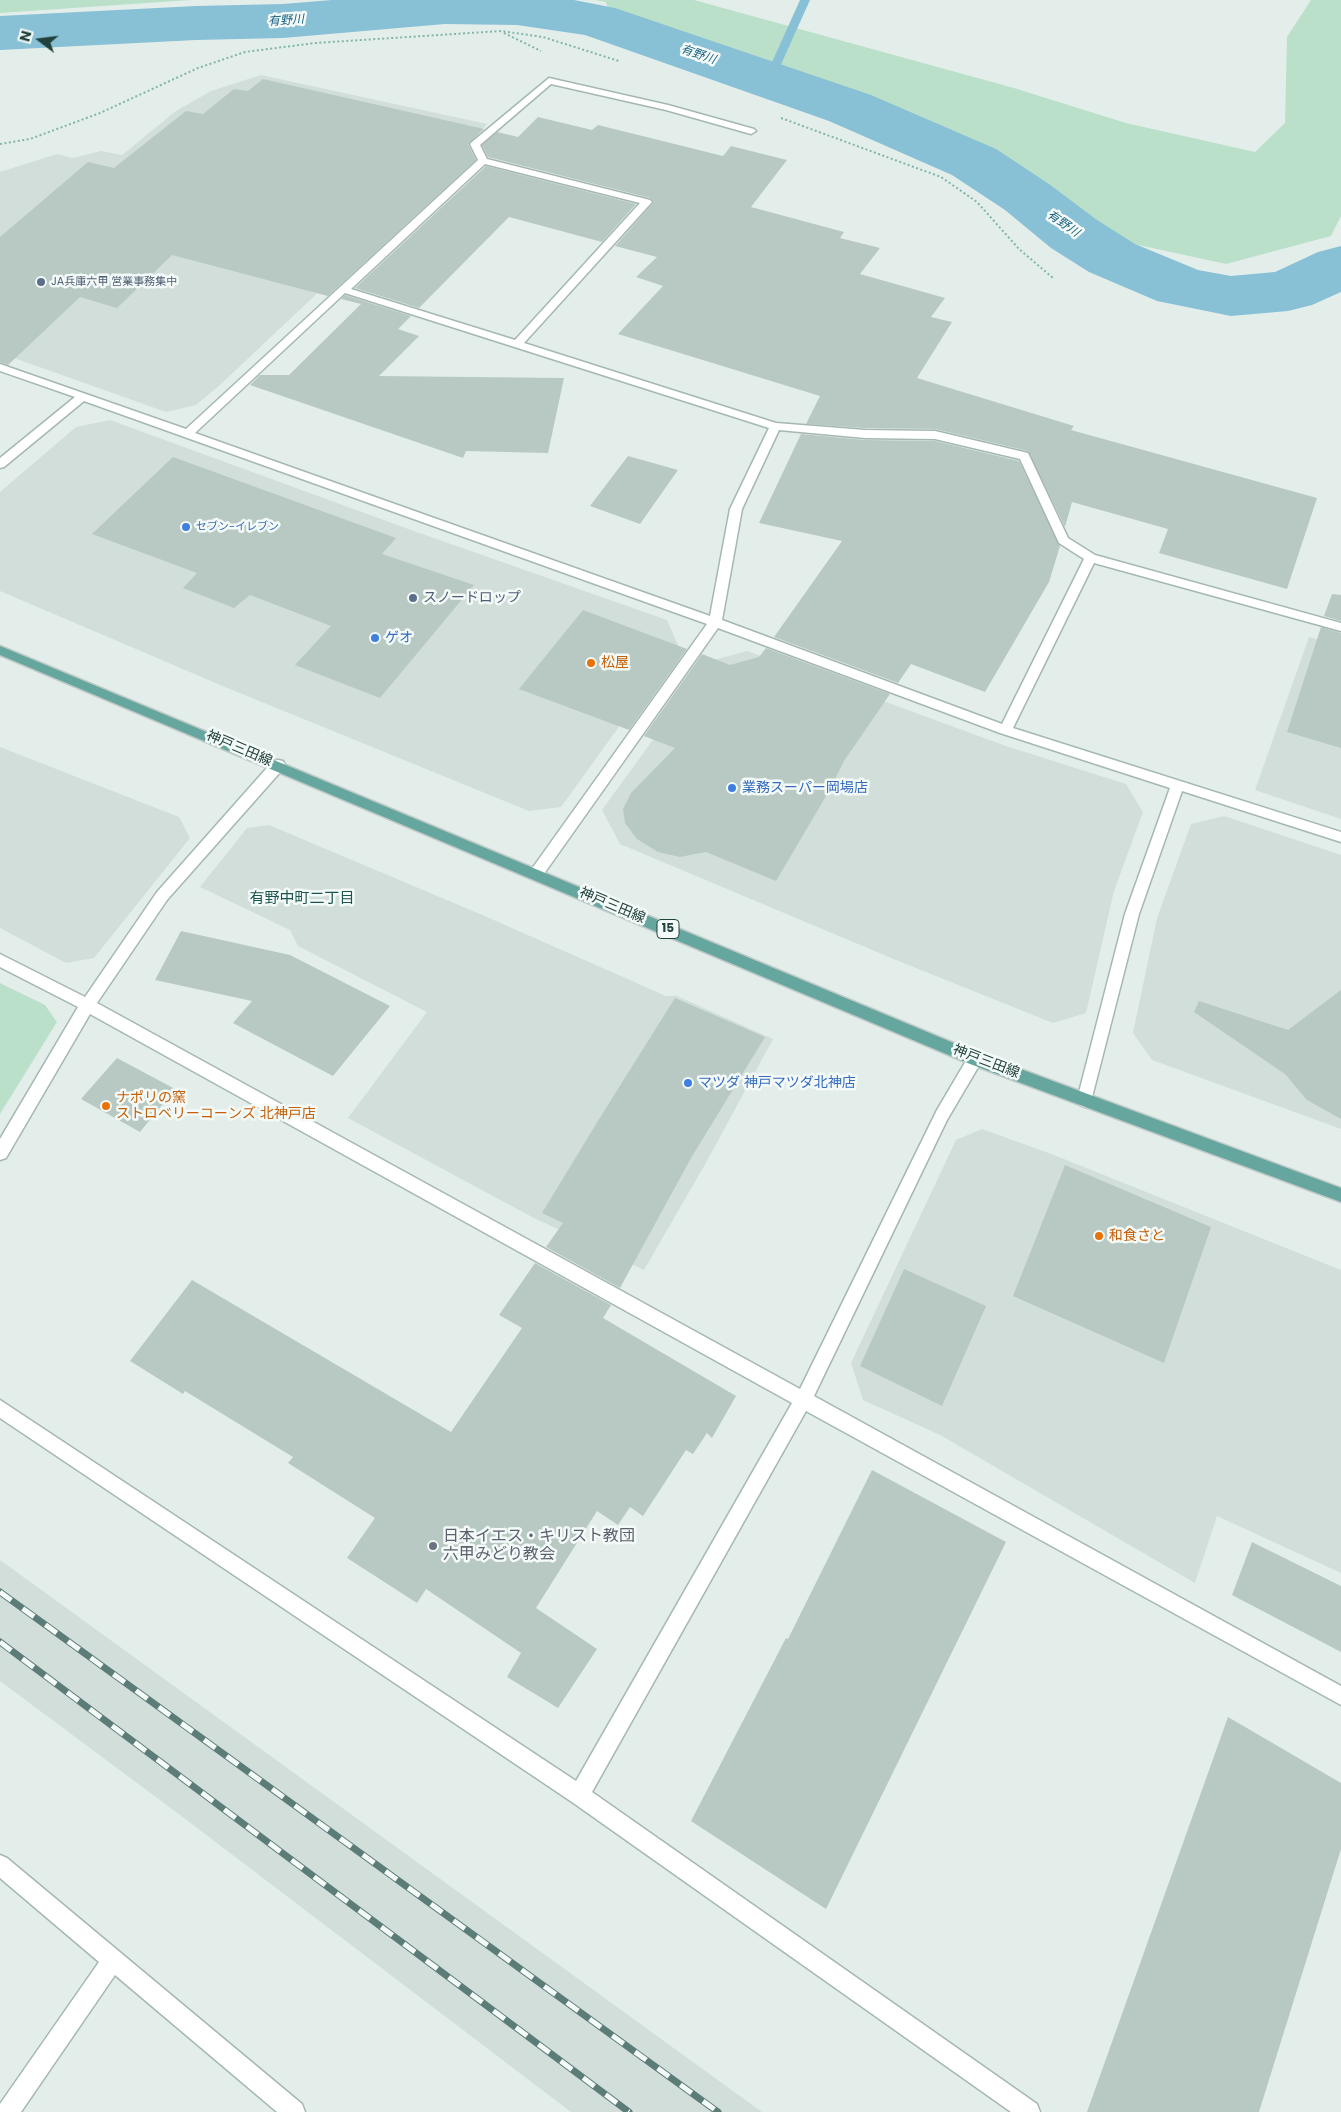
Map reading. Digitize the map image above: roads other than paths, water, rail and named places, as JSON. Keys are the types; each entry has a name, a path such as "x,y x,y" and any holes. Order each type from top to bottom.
{"main road":[{"name":"神戸三田線","path":"0,650 975,1059 1341,1195"}],"street":[{"path":"483,161 475,144 549,81 668,108 751,131"},
{"path":"187,434 483,161"},
{"path":"483,161 647,202 516,345"},
{"path":"345,290 776,426 865,434 935,434 1024,456 1063,540 1091,558 1341,627"},
{"path":"0,367 715,622 1006,730 1341,837"},
{"path":"0,464 82,397"},
{"path":"536,874 715,622 736,509 776,426"},
{"path":"1006,730 1091,558"},
{"path":"0,1153 87,1005 162,896 278,765"},
{"path":"1085,1100 1132,914 1178,784"},
{"path":"0,960 87,1005 1341,1696"},
{"path":"580,1795 803,1400 942,1115 975,1059"},
{"path":"0,1408 580,1795 1029,2112"},
{"path":"0,1865 294,2112"},
{"path":"8,2112 113,1960"}],"waterway":[{"path":"769,80 805,0"},
{"name":"有野川","path":"0,33 196,23 283,21 445,7 517,8 595,20 850,108 974,162 1027,197 1074,234 1112,258 1181,287 1231,296 1288,291 1341,266"}],"railway":[{"path":"0,1592 718,2112"},
{"path":"0,1642 629,2112"}],"place":[{"name":"JA兵庫六甲 営業事務集中","path":"41,282"},
{"name":"セブン-イレブン","path":"186,527"},
{"name":"スノードロップ","path":"413,598"},
{"name":"ゲオ","path":"375,638"},
{"name":"松屋","path":"591,663"},
{"name":"業務スーパー岡場店","path":"732,788"},
{"name":"マツダ 神戸マツダ北神店","path":"688,1083"},
{"name":"ナポリの窯 ストロベリーコーンズ 北神戸店","path":"106,1106"},
{"name":"和食さと","path":"1099,1236"},
{"name":"日本イエス・キリスト教団 六甲みどり教会","path":"433,1546"}],"district":[{"name":"有野中町二丁目","path":"302,899"}]}
